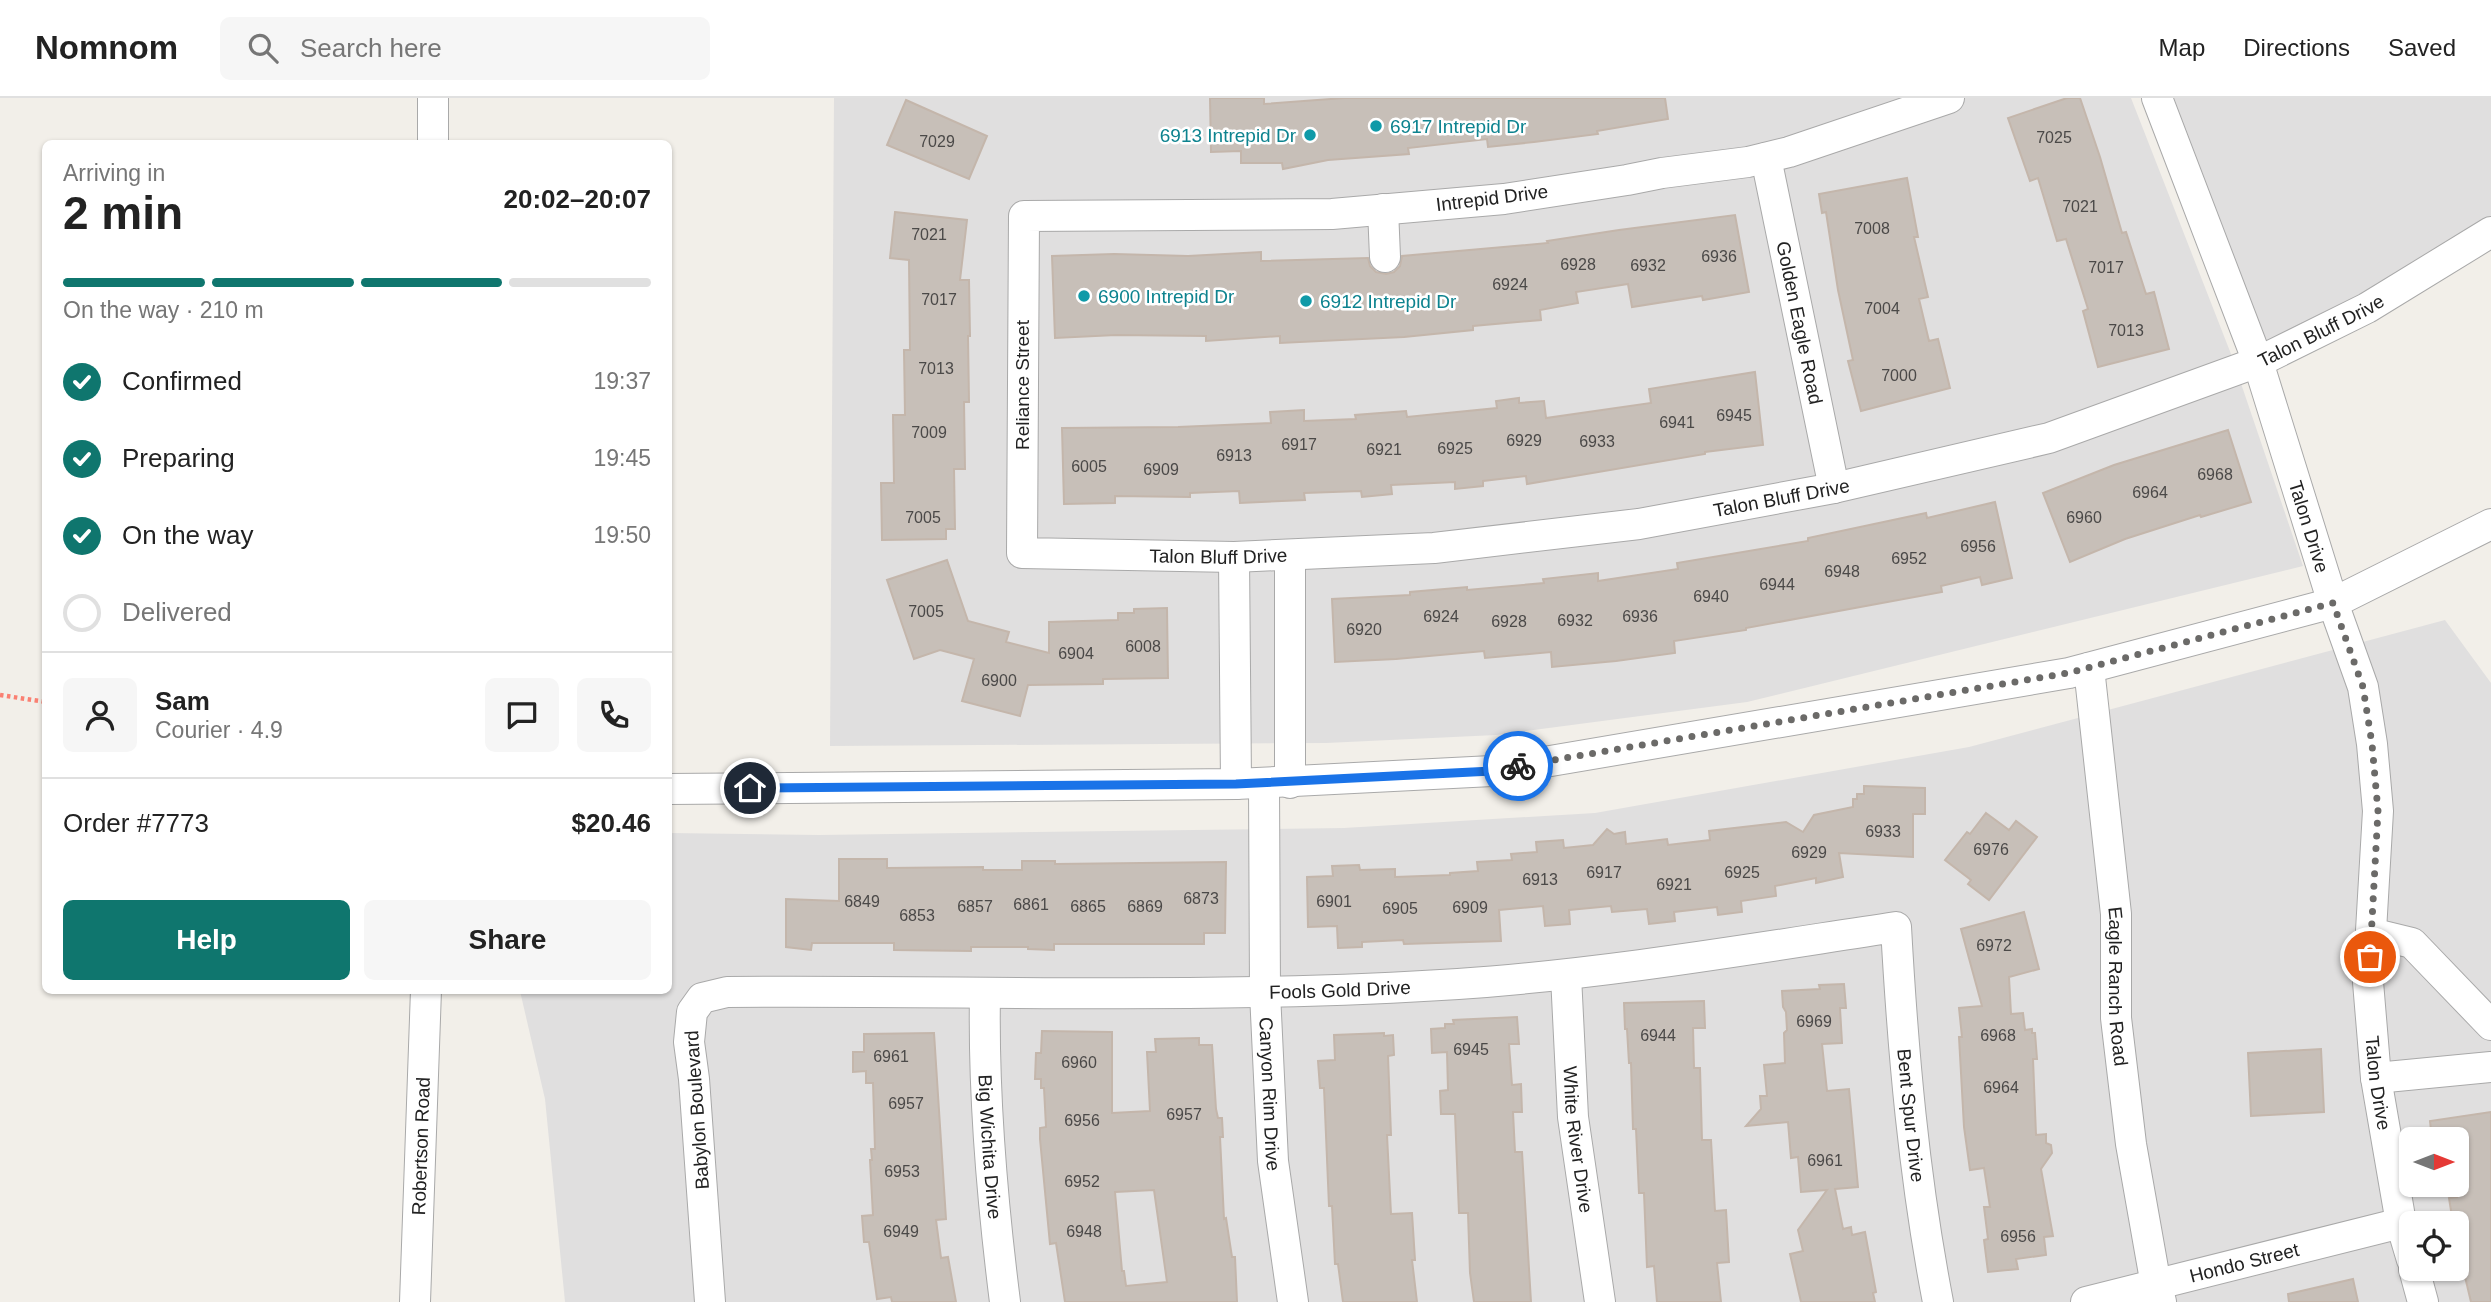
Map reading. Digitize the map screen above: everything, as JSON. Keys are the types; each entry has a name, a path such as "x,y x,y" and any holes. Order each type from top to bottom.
{"street":[{"path":"433,98 433,140"},
{"name":"Intrepid Drive","path":"1024,216 1332,214 1504,199 1766,158 1949,98"},
{"name":"Talon Drive","path":"2157,98 2258,362 2333,603 2363,687 2378,811 2368,982 2376,1078 2399,1211"},
{"name":"Golden Eagle Road","path":"1766,158 1835,488"},
{"path":"1383,209 1385,257"},
{"name":"Reliance Street","path":"1021,554 1024,216"},
{"name":"Talon Bluff Drive","path":"1021,554 1234,557 1434,548 1639,524 1835,488 2049,438 2258,362 2367,308 2491,232"},
{"path":"672,789 1263,783 1492,771 2089,668 2333,603 2491,524"},
{"path":"1263,783 1290,555"},
{"path":"1234,557 1263,783"},
{"name":"Eagle Ranch Road","path":"2089,668 2116,914 2116,1018 2131,1144 2159,1293"},
{"name":"Canyon Rim Drive","path":"1263,783 1265,993 1273,1161 1293,1302"},
{"name":"Fools Gold Drive","path":"780,992 1265,993 1454,984 1566,976 1896,928"},
{"name":"Bent Spur Drive","path":"1896,928 1901,1017 1923,1223 1938,1302"},
{"path":"2371,933 2412,943 2491,1024"},
{"name":"White River Drive","path":"1566,976 1573,1117 1600,1302"},
{"name":"Babylon Boulevard","path":"710,1302 689,1042 692,1012 702,998 727,992 780,992"},
{"name":"Big Wichita Drive","path":"985,993 983,1061 992,1198 1005,1302"},
{"name":"Robertson Road","path":"415,1302 426,994"},
{"path":"2376,1078 2491,1067"},
{"name":"Hondo Street","path":"2086,1302 2159,1293 2399,1224"},
{"path":"2417,1281 2423,1302"}],"path":[{"path":"0,695 42,701"}],"shaded area":[{"path":"834,98 2131,98 2231,354 2303,566 1747,702 1496,735 1326,743 830,746"},
{"path":"2157,98 2491,98 2491,232 2258,362"},
{"path":"2445,620 2491,683 2491,1302 565,1302 545,1099 521,994 672,994 672,833 819,835 1344,828 1595,813 1969,747"}],"building":[{"path":"1210,98 1264,98 1264,104 1344,98 1665,98 1668,119 1597,131 1598,134 1488,147 1487,139 1408,148 1409,154 1328,160 1283,169 1282,163 1241,163 1241,151 1211,152"},
{"path":"2067,98 2080,98 2122,233 2126,232 2146,294 2154,292 2169,349 2098,367 2083,311 2088,309 2066,239 2057,241 2038,178 2030,181 2008,118"},
{"path":"906,100 987,136 969,179 887,145"},
{"path":"1907,178 1918,237 1914,237 1928,297 1919,299 1929,341 1938,339 1950,388 1861,411 1848,361 1853,360 1838,290 1826,212 1822,213 1819,194"},
{"path":"895,212 967,220 960,280 969,280 969,402 964,402 965,469 954,469 955,529 946,529 946,539 882,540 881,483 894,483 893,415 905,415 904,350 910,350 909,260 890,258"},
{"path":"1735,215 1749,292 1632,307 1628,284 1576,292 1578,303 1540,310 1541,320 1473,326 1473,330 1404,337 1280,343 1280,336 1206,341 1206,336 1116,335 1055,338 1052,256 1188,256 1261,252 1261,261 1368,258 1370,266 1376,272 1386,274 1394,272 1400,266 1402,256 1548,243 1547,241 1619,230"},
{"path":"1755,372 1763,445 1705,452 1527,484 1526,476 1483,481 1483,486 1455,489 1455,482 1391,485 1392,494 1362,497 1361,491 1304,493 1305,500 1240,503 1239,491 1190,493 1190,497 1115,496 1115,503 1064,504 1062,428 1271,423 1270,412 1304,410 1304,421 1356,419 1355,415 1406,411 1407,417 1497,408 1496,401 1519,398 1519,403 1544,401 1546,418 1651,403 1649,389"},
{"path":"2228,430 2251,502 2125,539 2070,562 2043,493 2114,465"},
{"path":"1995,502 2012,578 1982,585 1980,577 1941,586 1942,592 1746,630 1674,641 1675,653 1616,661 1552,667 1551,652 1485,658 1484,651 1335,662 1332,599 1544,583 1543,579 1598,573 1598,581 1678,569 1677,563 1808,541 1808,538 1926,513 1927,518"},
{"path":"947,560 968,621 1009,632 1006,642 1049,653 1049,622 1118,620 1118,613 1134,613 1134,609 1167,608 1168,678 1103,679 1103,684 1028,685 1020,716 962,701 974,659 940,650 914,659 887,580"},
{"path":"1864,786 1925,788 1925,814 1913,814 1913,857 1839,853 1843,877 1816,883 1816,878 1775,886 1776,896 1741,901 1742,912 1718,915 1717,907 1674,912 1675,921 1649,924 1647,909 1612,912 1611,906 1569,910 1570,924 1545,926 1543,906 1499,910 1501,941 1404,944 1403,940 1362,942 1362,947 1338,948 1337,926 1308,927 1307,877 1333,876 1332,866 1359,865 1360,870 1395,869 1395,877 1450,875 1478,871 1477,862 1512,860 1511,854 1537,852 1536,842 1563,840 1564,848 1593,845 1607,829 1614,834 1625,832 1626,844 1667,839 1668,845 1710,840 1709,831 1786,822 1803,832 1814,815 1853,807 1853,799 1857,799 1857,794 1864,794"},
{"path":"1986,813 2009,830 2016,821 2037,837 1989,900 1968,884 1971,880 1945,860"},
{"path":"839,859 887,859 887,868 983,867 983,870 1022,870 1022,861 1055,861 1055,864 1226,862 1225,933 1204,933 1204,944 1054,944 1054,950 971,947 971,951 894,950 894,943 812,943 811,950 786,947 786,899 839,901"},
{"path":"2024,912 2039,969 2009,977 2011,1014 2023,1013 2025,1030 2032,1029 2032,1033 2035,1033 2037,1059 2033,1059 2036,1135 2046,1134 2046,1143 2051,1145 2052,1153 2041,1169 2053,1236 2044,1237 2046,1255 2016,1259 2018,1269 1988,1272 1984,1207 1990,1207 1984,1168 1970,1170 1964,1127 1959,1037 1962,1037 1959,1008 1982,1006 1961,929"},
{"path":"1844,984 1846,1008 1840,1008 1842,1043 1822,1044 1827,1091 1849,1089 1858,1187 1835,1189 1843,1229 1851,1227 1852,1235 1865,1232 1876,1292 1873,1293 1875,1302 1801,1302 1790,1254 1803,1251 1798,1230 1827,1190 1801,1192 1798,1157 1791,1158 1788,1122 1746,1126 1761,1109 1760,1096 1767,1096 1764,1065 1785,1063 1784,1033 1787,1030 1782,991 1820,989 1819,985"},
{"path":"1704,1001 1705,1028 1693,1028 1694,1068 1700,1068 1702,1140 1711,1140 1715,1211 1726,1210 1729,1262 1717,1263 1721,1302 1657,1302 1654,1266 1647,1267 1644,1193 1639,1193 1631,1063 1624,1003"},
{"path":"1517,1017 1519,1044 1509,1044 1512,1085 1521,1084 1522,1112 1513,1112 1515,1152 1522,1152 1531,1302 1474,1302 1468,1213 1459,1213 1455,1114 1441,1114 1440,1091 1448,1090 1447,1052 1432,1053 1431,1029 1445,1028 1445,1024 1454,1024 1453,1020"},
{"path":"1042,1031 1112,1032 1112,1113 1150,1111 1147,1052 1156,1052 1155,1039 1199,1038 1199,1045 1212,1045 1216,1109 1218,1118 1222,1118 1223,1137 1220,1137 1224,1219 1226,1218 1232,1257 1235,1257 1237,1302 1065,1302 1056,1243 1050,1244 1040,1139 1040,1128 1046,1127 1044,1088 1041,1088 1041,1079 1035,1079 1036,1053 1041,1053","holes":["1154,1190 1167,1282 1126,1286 1122,1271 1115,1192"]},
{"path":"934,1033 946,1219 936,1220 941,1258 948,1257 956,1302 892,1302 891,1297 877,1299 869,1242 864,1242 862,1216 873,1215 870,1160 871,1149 875,1149 873,1083 866,1083 866,1071 853,1072 853,1052 864,1052 864,1034"},
{"path":"1384,1033 1384,1036 1393,1035 1394,1055 1388,1056 1391,1135 1387,1135 1391,1214 1412,1213 1415,1260 1412,1260 1417,1302 1343,1302 1338,1264 1335,1264 1332,1206 1329,1206 1324,1088 1320,1088 1318,1061 1335,1060 1334,1035"},
{"path":"2321,1049 2324,1112 2251,1116 2248,1053"},
{"path":"2491,1112 2491,1302 2471,1302 2466,1281 2469,1281 2469,1211 2451,1211 2449,1198 2469,1197 2469,1127 2431,1127 2430,1121"},
{"path":"2353,1279 2358,1302 2289,1302 2288,1294"}],"way so far":[{"path":"1518,766 2068,673 2333,603 2363,687 2372,744 2378,811 2370,957"}],"place":[{"name":"6917 Intrepid Dr","path":"1376,126"},
{"name":"6913 Intrepid Dr","path":"1310,135"},
{"name":"6900 Intrepid Dr","path":"1084,296"},
{"name":"6912 Intrepid Dr","path":"1306,301"}],"route":[{"path":"750,788 1290,783 1492,771 1518,766"}]}
